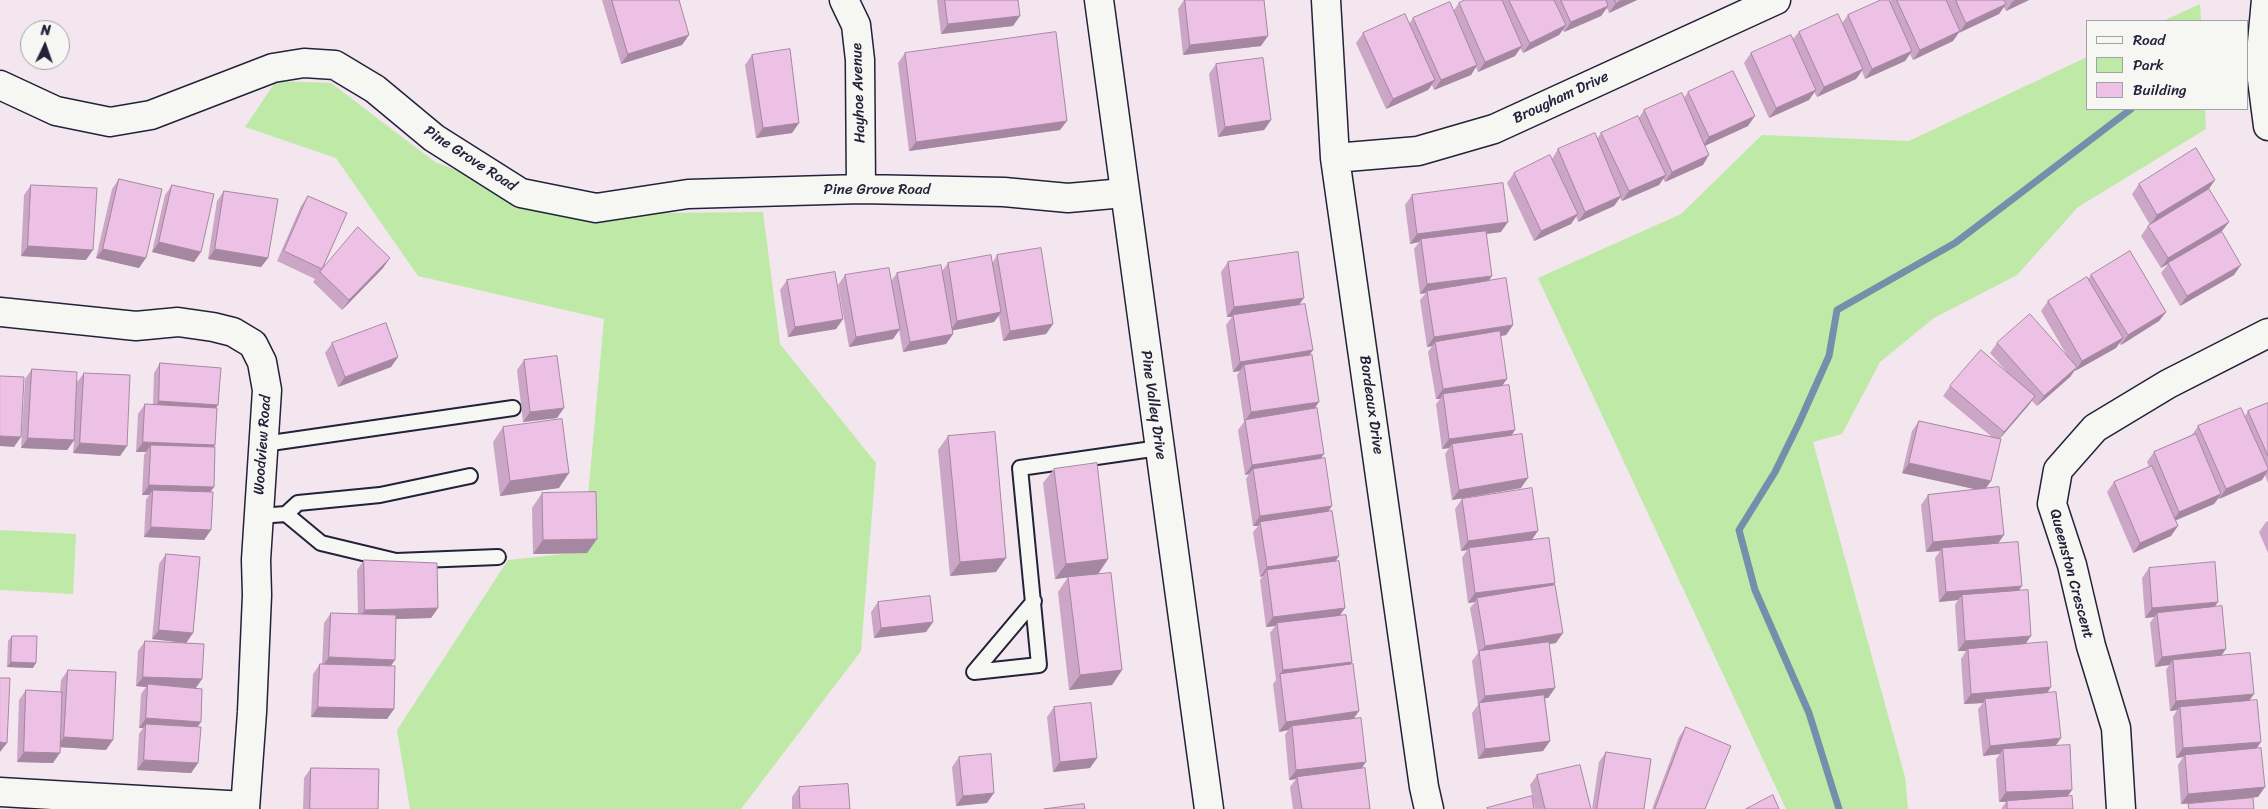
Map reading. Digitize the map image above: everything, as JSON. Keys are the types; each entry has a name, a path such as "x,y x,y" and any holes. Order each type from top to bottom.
{"street":[{"name":"Hayhoe Avenue","path":"844,0 856,25 860,60 862,189"},
{"name":"Pine Valley Drive","path":"1099,0 1209,809"},
{"name":"Bordeaux Drive","path":"1326,0 1335,158 1424,787 1429,809"},
{"name":"Brougham Drive","path":"1335,158 1418,151 1494,129 1776,0"},
{"path":"2266,0 2260,64 2268,126"},
{"name":"Pine Grove Road","path":"0,85 56,111 110,122 151,115 273,68 304,63 335,65 375,89 434,138 521,193 558,202 596,208 688,194 862,189 1004,192 1068,198 1124,193"},
{"name":"Woodview Road","path":"0,312 136,326 178,322 233,332 253,344 262,362 267,390 258,516 252,712 245,807"},
{"name":"Queenston Crescent","path":"2121,809 2116,728 2090,646 2072,565 2052,504 2058,470 2095,428 2168,384 2268,333"},
{"path":"0,792 245,807"}],"lane":[{"path":"264,444 513,408"},
{"path":"1034,601 974,672 1040,665 1034,601 1020,468 1159,448"},
{"path":"258,516 286,514 298,503 380,495 470,476"},
{"path":"286,514 321,543 396,560 498,557"}],"green space":[{"path":"2200,4 2201,20 2165,20"},
{"path":"2086,57 2086,110 2205,110 2206,129 2078,207 2017,275 1934,318 1880,362 1842,434 1813,442 1905,777 1908,809 1786,809 1538,278 1681,214 1762,135 1909,141"},
{"path":"276,81 331,83 435,162 574,214 763,212 780,344 876,463 861,651 741,809 410,809 397,730 508,560 583,552 604,319 418,276 336,158 245,127"},
{"path":"0,530 76,534 73,594 0,590"}],"building":[{"path":"612,0 679,0 689,35 628,54"},
{"path":"945,0 1018,0 1020,16 948,24"},
{"path":"1185,0 1264,0 1268,36 1190,45"},
{"path":"1465,0 1502,0 1522,46 1485,62 1459,3"},
{"path":"1509,0 1554,0 1566,25 1530,43"},
{"path":"1561,0 1606,0 1608,6 1571,22"},
{"path":"1881,0 1889,0 1912,51 1872,69 1848,15"},
{"path":"1897,0 1946,0 1960,31 1920,50"},
{"path":"1956,0 2004,0 2006,4 1966,23"},
{"path":"1450,2 1477,65 1441,80 1413,18"},
{"path":"1405,14 1435,80 1393,99 1363,33"},
{"path":"1838,14 1863,69 1824,87 1799,32"},
{"path":"1056,32 1067,121 916,142 905,53"},
{"path":"1791,35 1816,90 1776,108 1751,53"},
{"path":"790,49 799,123 763,128 752,55"},
{"path":"1263,58 1271,120 1225,127 1216,64"},
{"path":"1733,71 1755,116 1709,137 1688,92"},
{"path":"1682,93 1709,155 1672,172 1644,110"},
{"path":"1638,116 1666,175 1629,191 1601,133"},
{"path":"1595,133 1621,196 1585,212 1558,149"},
{"path":"2196,148 2215,180 2157,215 2139,184"},
{"path":"1550,155 1578,214 1541,231 1514,173"},
{"path":"119,179 162,189 146,258 103,249"},
{"path":"1503,183 1508,222 1417,234 1412,195"},
{"path":"31,185 97,188 93,250 28,246"},
{"path":"172,185 214,194 201,252 159,242"},
{"path":"2209,189 2229,222 2168,258 2148,226"},
{"path":"224,191 278,199 268,258 215,249"},
{"path":"308,196 347,213 322,269 284,251"},
{"path":"358,227 390,258 349,300 320,272"},
{"path":"1486,231 1492,276 1427,284 1421,239"},
{"path":"2222,232 2241,265 2187,296 2168,263"},
{"path":"1041,248 1053,324 1010,331 997,255"},
{"path":"2130,251 2166,312 2128,335 2091,275"},
{"path":"1298,252 1304,298 1234,307 1228,262"},
{"path":"991,255 1001,312 957,321 948,263"},
{"path":"941,265 953,334 910,342 897,273"},
{"path":"889,268 900,329 856,337 845,275"},
{"path":"835,272 843,319 795,327 787,280"},
{"path":"2087,277 2123,338 2082,361 2048,301"},
{"path":"1506,278 1513,325 1434,337 1427,291"},
{"path":"1305,304 1313,350 1240,362 1233,315"},
{"path":"2030,314 2077,367 2044,396 1997,343"},
{"path":"386,323 398,357 345,377 332,343"},
{"path":"1500,331 1507,379 1443,389 1435,342"},
{"path":"1981,350 2035,396 2004,432 1950,386"},
{"path":"1312,355 1319,402 1251,412 1244,365"},
{"path":"557,356 564,408 530,412 524,360"},
{"path":"160,363 221,368 218,405 159,401"},
{"path":"32,369 77,372 74,440 28,438"},
{"path":"84,373 130,375 127,446 80,443"},
{"path":"0,376 24,377 21,437 0,436"},
{"path":"1509,385 1515,430 1449,439 1443,394"},
{"path":"2268,403 2268,456 2248,411"},
{"path":"145,404 217,408 215,445 143,442"},
{"path":"1317,408 1324,454 1252,465 1245,420"},
{"path":"2241,408 2268,470 2226,489 2198,426"},
{"path":"562,419 569,473 510,481 503,427"},
{"path":"1919,421 2001,439 1991,481 1909,463"},
{"path":"995,432 1006,558 960,562 948,436"},
{"path":"1522,434 1528,478 1459,490 1452,444"},
{"path":"2196,434 2221,494 2179,512 2154,452"},
{"path":"151,445 215,447 214,487 149,485"},
{"path":"1325,458 1332,506 1260,516 1253,469"},
{"path":"1097,463 1108,559 1066,564 1054,469"},
{"path":"2152,466 2178,526 2140,543 2114,482"},
{"path":"1999,487 2004,535 1933,542 1928,495"},
{"path":"1532,488 1538,531 1468,541 1462,499"},
{"path":"153,490 213,492 211,530 151,527"},
{"path":"596,492 597,539 543,540 542,493"},
{"path":"1332,511 1339,556 1267,567 1260,522"},
{"path":"1549,538 1555,583 1475,593 1469,548"},
{"path":"2018,542 2022,586 1946,592 1942,548"},
{"path":"166,554 200,557 193,633 159,630"},
{"path":"364,560 437,563 438,608 365,610"},
{"path":"1339,561 1345,608 1273,617 1267,570"},
{"path":"2215,562 2218,602 2152,608 2149,568"},
{"path":"1111,573 1122,670 1080,675 1068,577"},
{"path":"1555,585 1563,633 1485,646 1477,598"},
{"path":"2028,590 2031,636 1965,641 1962,595"},
{"path":"930,596 933,622 881,628 878,602"},
{"path":"2222,606 2226,649 2162,657 2157,613"},
{"path":"331,613 396,615 395,660 329,657"},
{"path":"1346,615 1352,662 1283,670 1277,623"},
{"path":"12,636 37,636 36,663 11,662"},
{"path":"145,641 204,644 202,679 143,677"},
{"path":"1549,642 1555,688 1485,696 1479,651"},
{"path":"2047,642 2051,687 1971,694 1968,649"},
{"path":"2250,653 2254,694 2176,701 2173,660"},
{"path":"320,664 395,666 394,709 318,707"},
{"path":"1353,664 1359,711 1286,722 1280,674"},
{"path":"68,670 116,672 113,740 64,737"},
{"path":"0,678 10,678 7,743 0,742"},
{"path":"148,684 202,689 201,722 146,718"},
{"path":"26,690 62,692 60,753 24,752"},
{"path":"2056,692 2061,738 1990,746 1985,699"},
{"path":"1544,695 1550,741 1485,749 1479,703"},
{"path":"2257,700 2261,742 2183,748 2180,707"},
{"path":"1091,703 1097,758 1060,762 1054,707"},
{"path":"1361,718 1366,762 1296,770 1292,726"},
{"path":"146,724 201,727 198,763 144,760"},
{"path":"1686,727 1731,746 1705,809 1655,809"},
{"path":"2070,745 2072,790 2006,792 2003,749"},
{"path":"2261,748 2265,787 2188,794 2185,755"},
{"path":"1606,752 1651,759 1644,809 1597,809"},
{"path":"991,754 994,793 963,796 959,757"},
{"path":"1580,765 1591,809 1545,809 1537,775"},
{"path":"311,768 379,769 378,809 310,809"},
{"path":"1365,768 1370,809 1302,809 1297,777"},
{"path":"848,784 850,809 800,809 799,787"},
{"path":"1773,795 1779,809 1746,809"},
{"path":"1532,796 1534,809 1487,808"},
{"path":"2072,796 2073,809 2007,809 2007,801"},
{"path":"2253,798 2254,809 2189,809 2188,804"},
{"path":"1084,804 1085,809 1044,809"}],"waterway":[{"path":"1839,809 1809,713 1755,590 1739,530 1775,472 1829,356 1837,310 1955,243 2130,110"}]}
